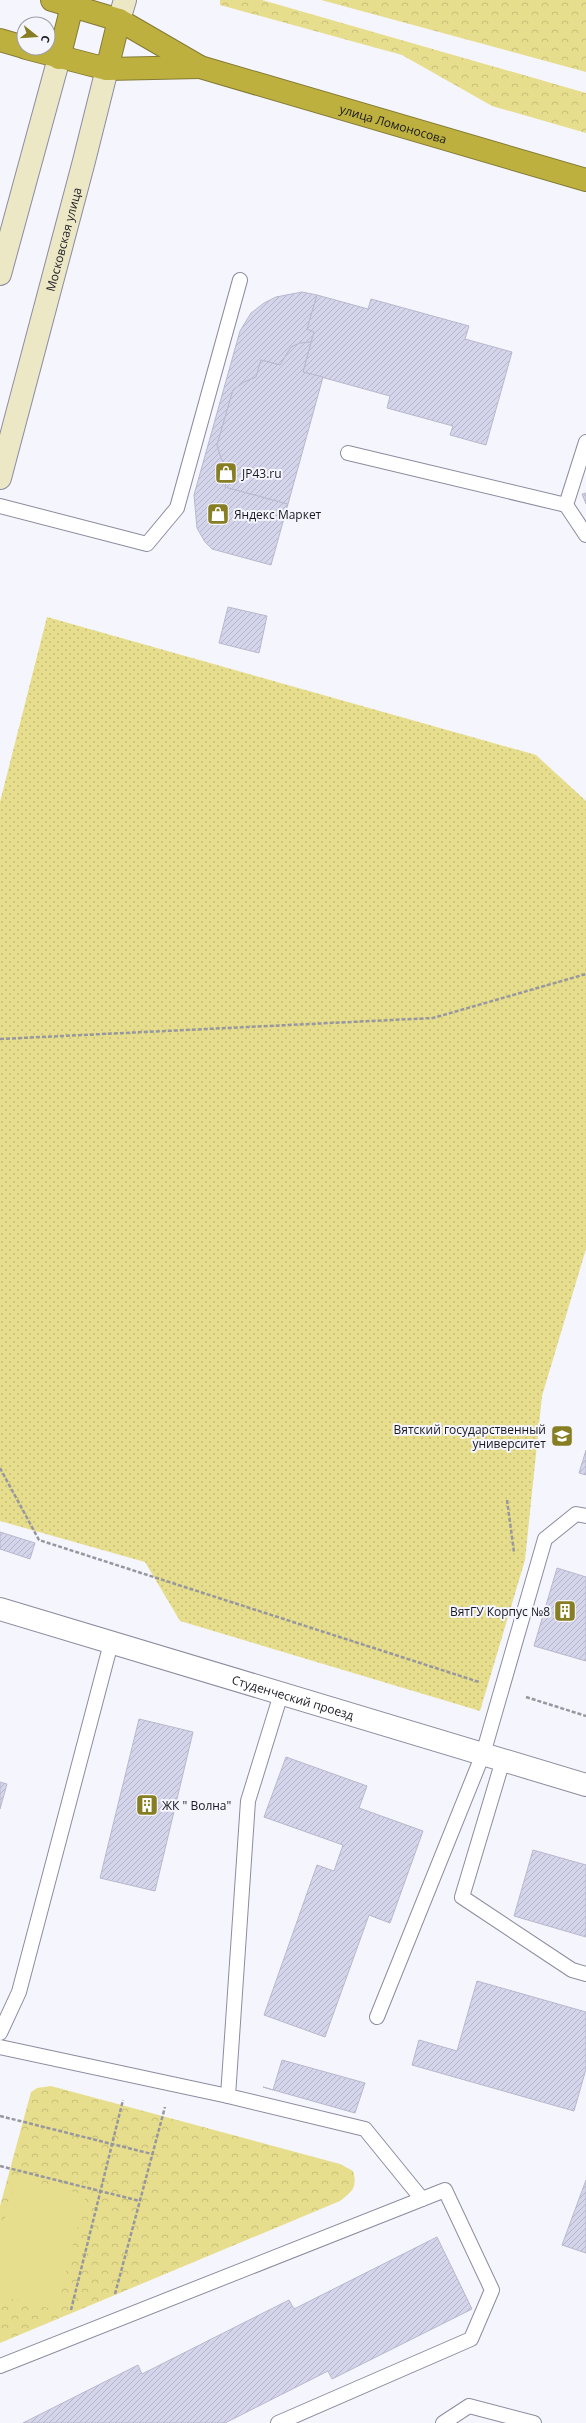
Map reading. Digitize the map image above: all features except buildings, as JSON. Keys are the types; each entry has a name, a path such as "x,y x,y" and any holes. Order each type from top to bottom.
{"highway":[{"name":"улица Ломоносова","path":"52,0 122,10 200,67"},
{"path":"59,58 73,3"},
{"name":"Московская улица","path":"107,69 122,10"},
{"name":"улица Ломоносова","path":"0,40 16,45"},
{"name":"улица Ломоносова","path":"52,56 107,69 200,67 586,180"}],"main road":[{"path":"0,274 59,58"},
{"name":"Московская улица","path":"0,478 107,69"}],"street":[{"name":"Студенческий проезд","path":"0,1609 586,1785"}],"lane":[{"path":"0,506 147,544 176,508 240,280"},
{"path":"566,505 586,442"},
{"path":"348,453 566,505 586,535"},
{"path":"586,1516 576,1514 545,1539 502,1689 493,1757 462,1897 572,1970 586,1974"},
{"path":"0,2034 19,1992 111,1643"},
{"path":"228,2096 248,1801 281,1694"},
{"path":"377,2017 493,1757"},
{"path":"0,2047 228,2096 365,2129 422,2199"},
{"path":"0,2366 445,2190 492,2290 471,2339 278,2423"},
{"path":"443,2423 469,2406 534,2423"}],"path":[{"path":"0,1039 433,1018 586,974"},
{"path":"0,1468 39,1540 586,1716"},
{"path":"63,2342 130,2075"},
{"path":"108,2324 171,2084"},
{"path":"0,2116 152,2154"},
{"path":"0,2166 140,2201"}],"green space":[{"path":"220,0 262,0 586,93 586,133 492,106 402,55 220,5"},
{"path":"321,0 586,0 586,72"},
{"path":"47,617 536,755 586,801 586,1249 542,1396 525,1560 480,1711 180,1621 145,1562 0,1521 0,802"},
{"path":"51,2086 340,2164 353,2171 355,2181 353,2189 340,2201 0,2343 0,2206 31,2092 37,2088"},
{"path":"16,2177 86,2195 56,2310 0,2296 0,2238"}],"place":[{"name":"JP43.ru","path":"226,473"},
{"name":"Яндекс Маркет","path":"218,514"},
{"name":"Вятский государственный университет","path":"562,1436"},
{"name":"ВятГУ Корпус №8","path":"565,1611"},
{"name":"ЖК \" Волна\"","path":"147,1805"}]}
